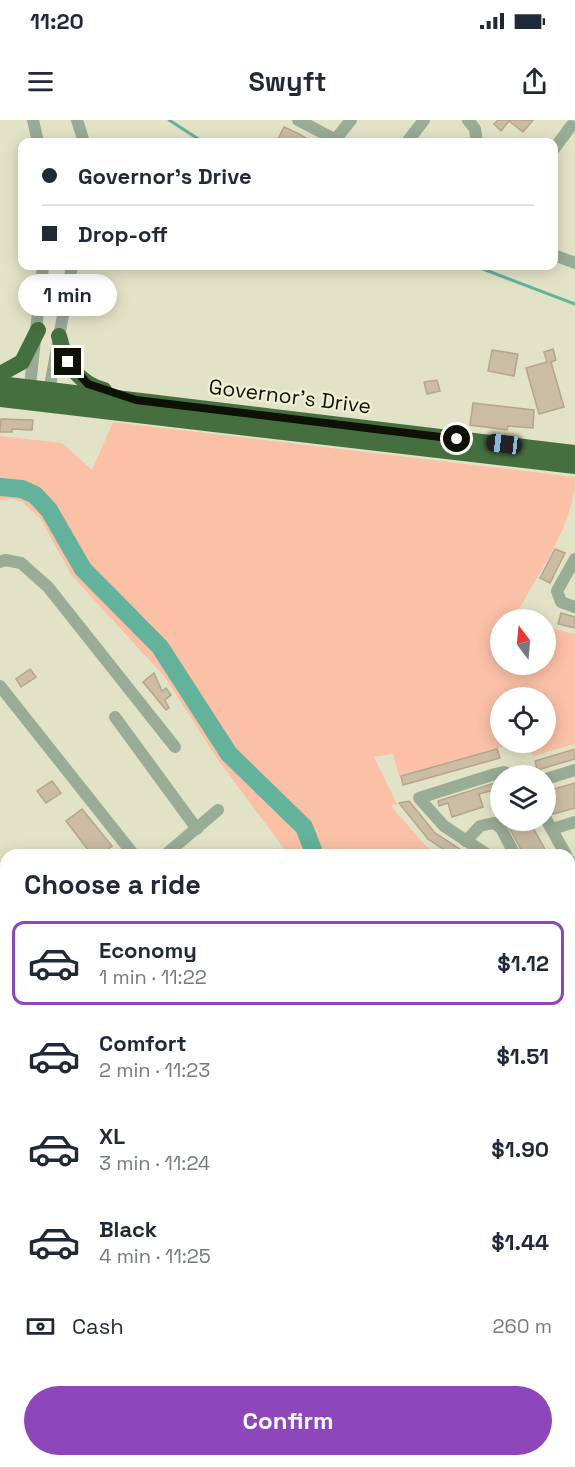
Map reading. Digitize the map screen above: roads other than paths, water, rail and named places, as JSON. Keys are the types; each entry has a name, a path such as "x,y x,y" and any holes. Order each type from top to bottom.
{"highway":[{"path":"0,374 14,368 25,359 38,330"},
{"path":"59,336 65,357 82,380 97,388 136,400"},
{"name":"Governor's Drive","path":"0,384 29,395"},
{"name":"Governor's Drive","path":"0,399 29,395 48,397 575,466"},
{"name":"Governor's Drive","path":"48,397 136,400 575,453"}],"street":[{"path":"33,120 37,138"},
{"path":"77,120 83,138"},
{"path":"298,120 332,138"},
{"path":"340,138 351,120"},
{"path":"411,138 424,120"},
{"path":"468,120 475,129 476,138"},
{"path":"558,143 570,125"},
{"path":"558,257 575,263"},
{"path":"29,395 38,330 43,270"},
{"path":"48,397 71,270"},
{"path":"0,562 5,560 21,563 48,587 175,747"},
{"path":"575,560 557,591 561,602 575,607"},
{"path":"0,686 129,849"},
{"path":"116,717 197,829"},
{"path":"556,776 575,770"},
{"path":"479,849 444,826 419,798 490,776"},
{"path":"172,849 219,810"},
{"path":"556,823 575,822"},
{"path":"466,841 480,826 494,823 501,828 512,849"},
{"path":"553,831 563,849"}],"waterway":[{"path":"169,120 197,138"},
{"path":"486,270 575,304"},
{"path":"0,487 22,489 35,495 49,510 83,569 160,647 229,754 304,827 313,849"}]}
